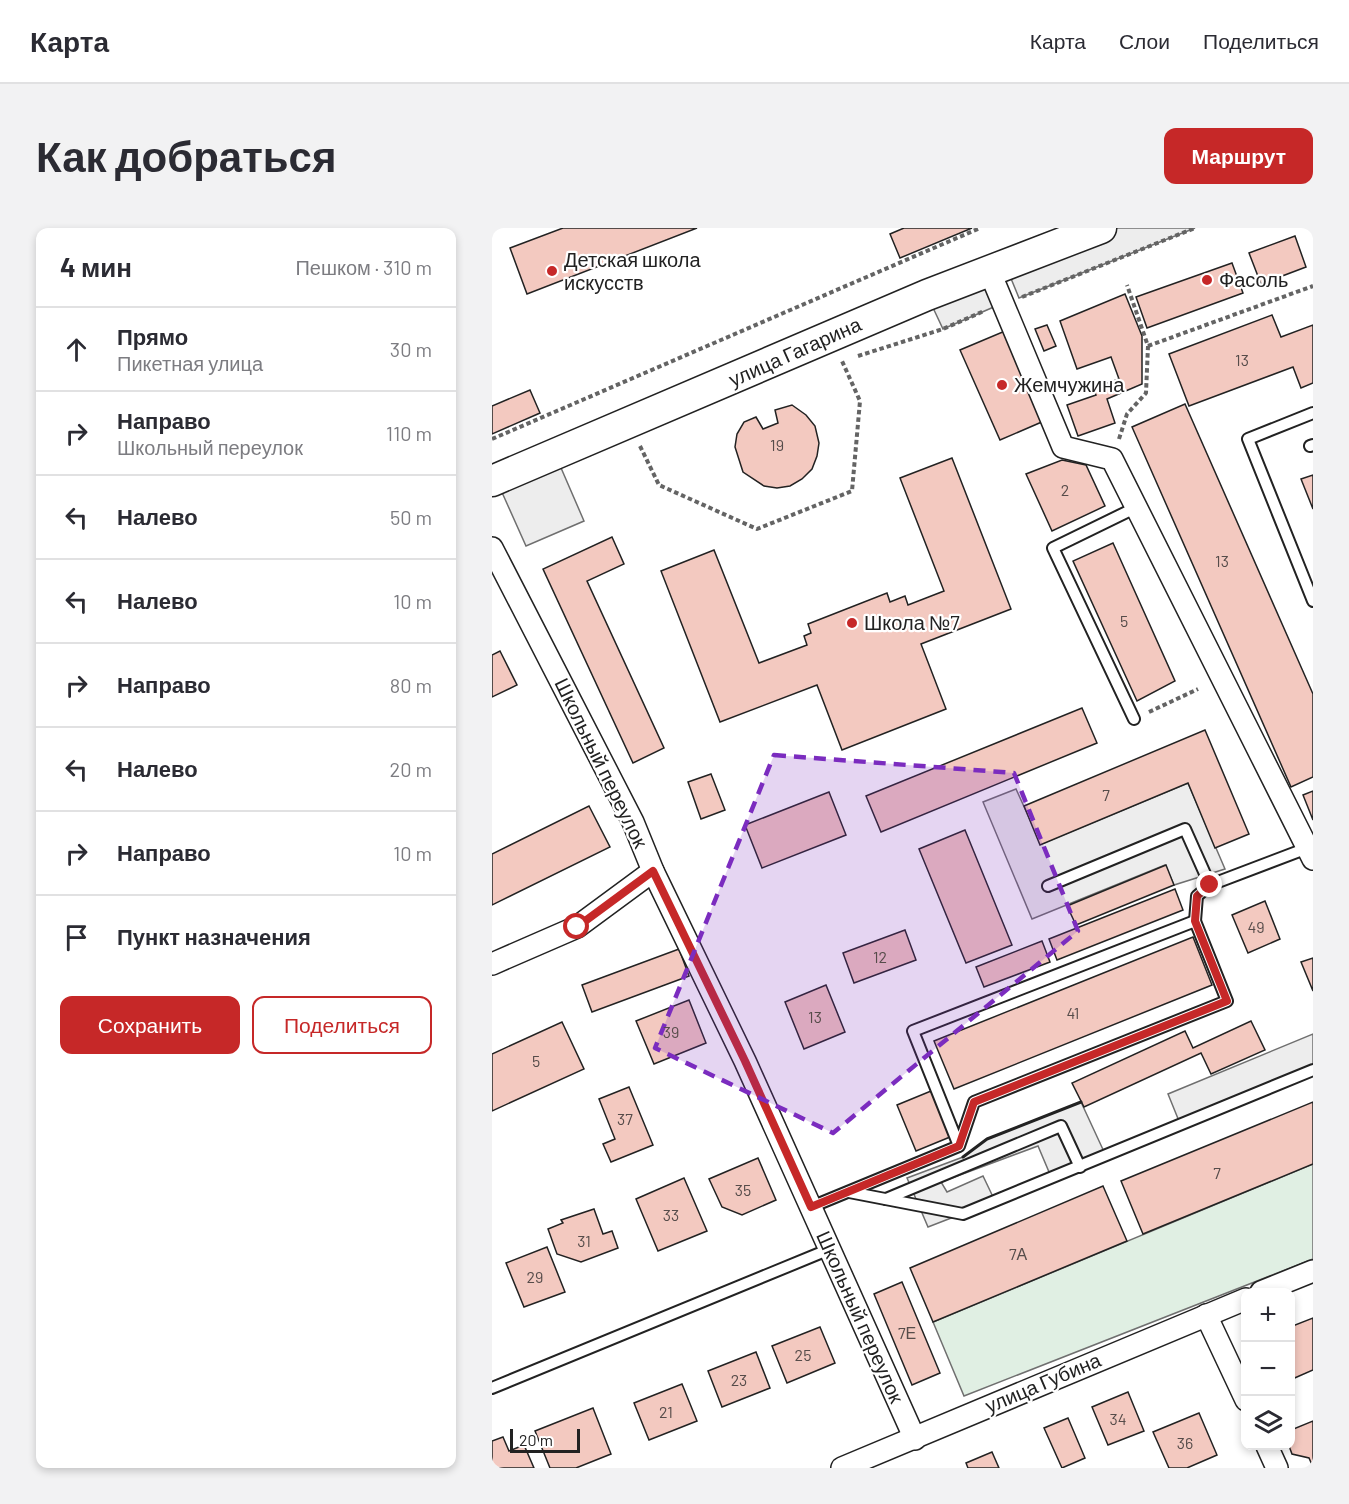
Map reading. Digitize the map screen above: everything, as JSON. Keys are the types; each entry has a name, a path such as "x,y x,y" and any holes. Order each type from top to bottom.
{"street":[{"name":"улица Гагарина","path":"492,481 989,270 1101,228"},
{"path":"989,270 1063,447 1112,459 1249,735 1312,851"},
{"name":"Школьный переулок","path":"492,548 633,822 653,871 745,1061 915,1439"},
{"path":"492,963 577,927 653,871"},
{"path":"1273,1288 1313,1271"},
{"name":"улица Губина","path":"842,1468 1241,1301"},
{"path":"1206,1315 1243,1396"},
{"path":"1269,1450 1277,1468"}],"lane":[{"path":"1313,413 1248,439 1313,601"},
{"path":"1134,719 1053,548 1137,507"},
{"path":"1048,886 1185,829 1210,885"},
{"path":"811,1207 959,1146 974,1102 1227,1001 1195,921 1197,896 1210,885 1312,851"},
{"path":"959,1146 913,1031 1195,921"},
{"path":"848,1192 963,1214 1313,1070"},
{"path":"886,1200 1061,1126 1080,1167"},
{"path":"492,1388 830,1249"}],"path":[{"path":"492,439 980,228"},
{"path":"831,365 943,329 1003,303 1195,228"},
{"path":"1112,459 1126,414 1146,393 1148,346 1126,285"},
{"path":"1148,346 1313,286"},
{"path":"640,445 659,485 757,529 852,491 860,401 842,361"},
{"path":"629,450 650,441"},
{"path":"1134,719 1198,689"}],"highlighted area":[{"path":"774,755 1014,773 1078,931 833,1133 655,1048"}],"green space":[{"path":"1313,1164 1313,1259 964,1396 933,1322"}],"shaded area":[{"path":"1101,228 1195,228 1019,298 1005,264"},
{"path":"989,270 1003,303 943,329 927,295"},
{"path":"555,454 584,521 526,546 496,479"},
{"path":"1188,783 1225,869 1174,885 1165,865 1032,919 983,802 1016,789 1041,844"},
{"path":"1313,1034 1313,1070 1181,1126 1168,1094"},
{"path":"1081,1102 1106,1156 1052,1179 1038,1146 941,1182 947,1192 983,1176 995,1201 928,1227 907,1178 963,1157 987,1139"}],"building":[{"name":"Детская школа искусств","path":"563,228 697,228 527,294 510,248"},
{"path":"904,228 972,228 900,258 890,234"},
{"path":"1295,236 1306,267 1261,284 1249,253"},
{"path":"1232,263 1243,293 1147,328 1136,297"},
{"path":"1125,294 1142,336 1142,384 1107,399 1115,423 1078,436 1067,405 1096,395 1093,388 1119,379 1111,357 1077,369 1060,321"},
{"path":"1272,315 1281,337 1313,325 1313,383 1301,388 1293,367 1189,406 1169,354"},
{"path":"1047,325 1056,346 1044,351 1035,329"},
{"name":"Жемчужина","path":"1005,331 1044,421 1000,440 960,350"},
{"path":"530,390 540,413 492,434 492,406"},
{"path":"1185,404 1313,694 1313,777 1291,787 1132,427"},
{"path":"792,405 806,415 815,426 819,443 817,456 812,469 790,486 777,488 764,486 743,472 735,447 737,434 744,422 756,417 763,429 778,423 775,410"},
{"path":"952,458 1011,609 921,644 946,709 842,750 817,685 720,722 661,571 714,550 759,663 807,645 804,636 811,633 808,624 887,593 890,602 905,596 908,605 944,591 900,478"},
{"path":"1062,460 1086,465 1105,506 1052,531 1026,474"},
{"path":"1313,475 1313,509 1301,479"},
{"path":"612,537 624,564 587,581 664,748 633,763 543,569"},
{"path":"1113,543 1175,681 1137,701 1073,561"},
{"path":"500,651 517,685 492,697 492,655"},
{"path":"1082,708 1097,743 881,832 866,796"},
{"path":"1205,730 1249,834 1215,848 1188,783 1040,845 1024,806"},
{"path":"711,774 725,810 701,819 688,782"},
{"path":"1313,791 1313,820 1303,795"},
{"path":"829,792 846,835 762,868 745,825"},
{"path":"589,806 610,847 492,905 492,854"},
{"path":"965,830 1012,945 966,963 919,849"},
{"path":"1166,865 1174,885 1076,925 1067,906"},
{"path":"1175,889 1183,910 1057,960 1049,939"},
{"path":"1265,901 1280,939 1248,953 1232,915"},
{"path":"905,930 916,960 854,983 843,953"},
{"path":"1193,937 1212,985 954,1089 934,1041"},
{"path":"1042,941 1050,962 984,987 976,967"},
{"path":"679,949 689,976 592,1012 582,985"},
{"path":"1313,958 1313,991 1301,962"},
{"path":"826,985 845,1032 804,1049 785,1002"},
{"path":"689,1000 706,1043 654,1064 636,1021"},
{"path":"1251,1021 1265,1050 1211,1074 1201,1053 1084,1107 1072,1083 1185,1031 1193,1048"},
{"path":"562,1022 584,1069 492,1111 492,1054"},
{"path":"629,1087 653,1145 611,1162 603,1144 615,1139 599,1099"},
{"path":"931,1091 950,1137 916,1151 897,1105"},
{"path":"1313,1102 1313,1164 1143,1234 1121,1181"},
{"path":"758,1158 776,1200 742,1215 722,1207 709,1179"},
{"path":"684,1178 707,1231 658,1251 636,1199"},
{"path":"1103,1186 1127,1241 933,1322 910,1268"},
{"path":"594,1209 603,1234 612,1231 618,1248 581,1262 557,1254 548,1229 563,1223 561,1220"},
{"path":"547,1247 565,1292 524,1307 506,1263"},
{"path":"902,1282 940,1373 912,1385 874,1294"},
{"path":"1313,1318 1313,1370 1295,1378 1295,1342 1295,1325"},
{"path":"820,1327 835,1363 787,1383 772,1346"},
{"path":"756,1352 770,1388 722,1407 708,1371"},
{"path":"682,1384 697,1421 649,1440 634,1403"},
{"path":"1128,1392 1144,1431 1108,1445 1092,1407"},
{"path":"593,1408 611,1454 576,1468 550,1468 535,1431"},
{"path":"1199,1413 1217,1455 1187,1468 1169,1468 1153,1432"},
{"path":"1068,1418 1085,1458 1062,1468 1044,1428"},
{"path":"1313,1421 1313,1467 1309,1458 1292,1454 1290,1450 1295,1450 1295,1428"},
{"path":"503,1437 509,1451 524,1445 534,1468 492,1468 492,1441"},
{"path":"992,1452 999,1468 968,1468 966,1463"}],"wall":[{"path":"963,1157 987,1139 1081,1102"}],"place":[{"name":"Детская школа искусств","path":"552,271"},
{"name":"Фасоль","path":"1207,280"},
{"name":"Жемчужина","path":"1002,385"},
{"name":"Школа №7","path":"852,623"}],"route":[{"path":"577,927 653,871 745,1061 811,1207 959,1146 974,1102 1227,1001 1195,921 1197,896 1210,885"}]}
